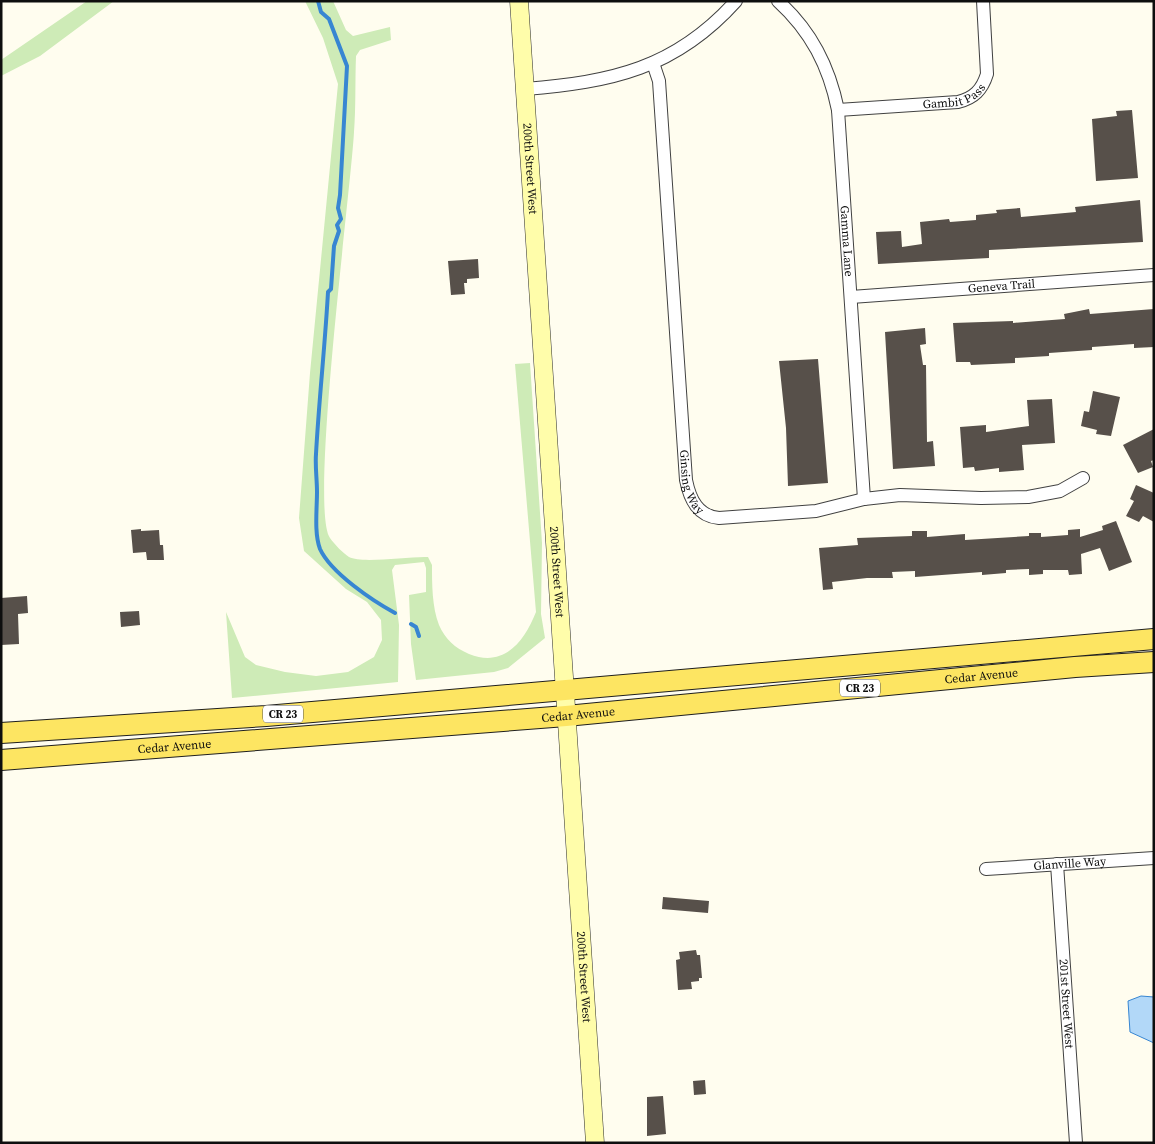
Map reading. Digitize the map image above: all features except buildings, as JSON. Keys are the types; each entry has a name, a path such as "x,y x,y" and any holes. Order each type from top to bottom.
{"main road":[{"name":"Cedar Avenue","path":"1,733 266,716 564,688 1154,639"},
{"name":"Cedar Avenue","path":"1,760 566,716 1065,668 1154,662"}],"street":[{"name":"200th Street West","path":"519,1 595,1143"},
{"path":"525,89 594,82 653,63 680,48 705,30 736,1"},
{"name":"Gamma Lane","path":"778,1 799,21 822,57 831,79 838,110 864,499"},
{"name":"Gambit Pass","path":"838,110 958,102 974,96 985,82 987,74 983,1"},
{"name":"Ginsing Way","path":"653,63 658,81 686,480 691,499 701,512 710,517 719,518 816,511 864,499 900,495 988,498 1028,497 1060,491 1083,478"},
{"name":"Geneva Trail","path":"851,297 1154,275"},
{"name":"Glanville Way","path":"986,869 1154,858"},
{"name":"201st Street West","path":"1058,864 1076,1143"}],"green space":[{"path":"87,1 114,1 40,56 1,76 1,60"},
{"path":"305,1 333,1 346,30 353,36 390,27 391,40 360,50 356,56 354,132 333,346 324,470 325,515 330,538 344,553 355,559 375,560 428,557 432,565 435,611 441,630 447,639 464,652 481,657 493,658 511,650 525,633 536,612 515,364 530,363 542,543 541,614 545,638 508,668 494,672 416,680 411,644 409,595 426,592 426,568 424,562 395,565 392,570 399,625 398,682 232,698 226,612 245,657 256,665 285,672 316,676 348,672 374,657 382,640 381,620 367,602 346,589 304,551 299,518 310,373 338,84 323,38"}],"water":[{"path":"1141,996 1154,997 1154,1043 1130,1032 1128,1001"}],"waterway":[{"path":"318,1 321,12 329,19 347,66 338,208 341,219 337,225 339,231 334,246 331,289 328,292 317,433 317,536 320,549 325,558 343,577 353,586 395,613"},
{"path":"411,624 416,627 419,636"}]}
